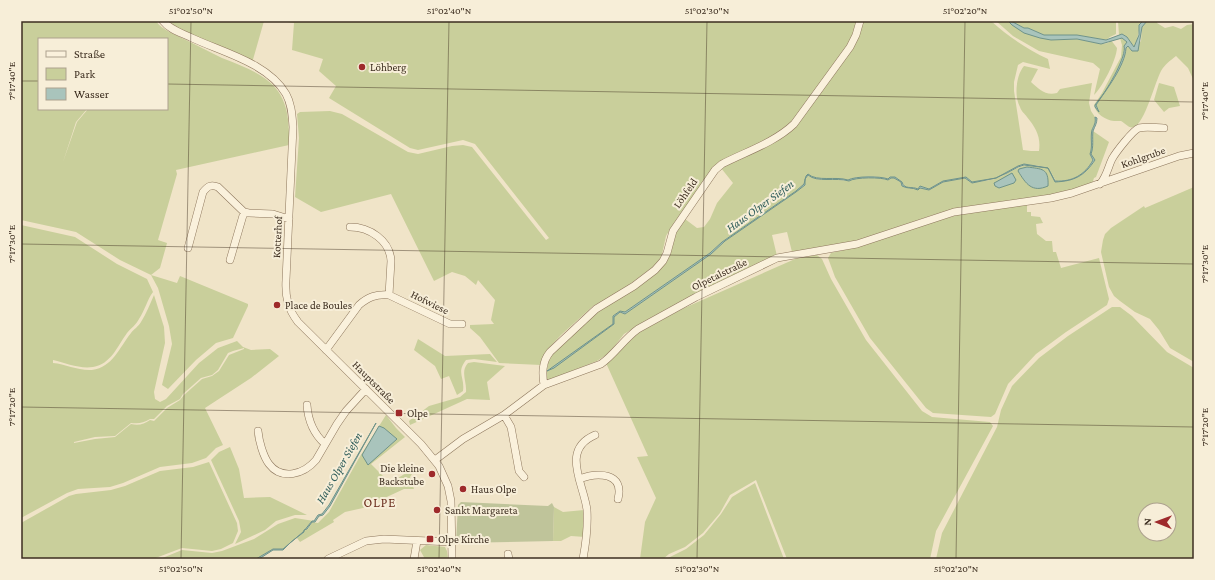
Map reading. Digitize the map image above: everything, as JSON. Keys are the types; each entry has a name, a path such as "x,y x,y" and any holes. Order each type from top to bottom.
{"street":[{"name":"Kotterhof","path":"163,21 174,30 265,71 286,94 292,110 293,147 286,300 291,313 298,322 326,350"},
{"name":"Löhfeld","path":"544,385 542,374 543,366 550,352 596,309 634,286 655,270 663,261 673,231 718,167 788,130 794,124 850,47 856,35 860,21"},
{"name":"Kohlgrube","path":"1100,184 1104,179 1116,153 1136,129 1146,127 1164,128"},
{"name":"Kohlgrube","path":"1051,198 1100,184 1179,156 1194,153"},
{"path":"188,248 203,192 207,186 213,185 218,187 244,212 273,214 289,219"},
{"name":"Olpetalstraße","path":"435,460 463,439 504,415 544,385 601,364 638,329 696,297 777,258 857,244 954,212 1051,198"},
{"path":"230,260 244,212"},
{"path":"326,350 359,305 374,295 389,295 391,255 387,246 377,235 358,227 350,227"},
{"name":"Hofwiese","path":"389,295 450,324 462,324"},
{"name":"Hauptstraße","path":"326,350 421,444 435,460 445,479 449,493 452,519 452,559"},
{"path":"258,431 258,437 268,463 276,471 295,474 306,470 316,460 346,411 366,389"},
{"path":"307,405 315,432 325,444"},
{"path":"504,415 511,426 519,471 524,477"},
{"path":"583,559 587,526 586,509 576,463 577,453 581,443 586,438 595,435"},
{"path":"579,479 595,475 611,478 619,487 620,492 618,499"},
{"path":"328,559 366,541 384,539 452,542"},
{"path":"414,559 417,541"}],"green space":[{"path":"21,21 156,21 172,33 266,79 275,87 282,97 289,126 289,145 176,170 177,174 158,240 167,243 160,268 151,275 120,260 76,232 21,220"},
{"path":"164,21 264,21 252,63 206,43"},
{"path":"282,21 858,21 848,46 795,119 776,134 713,169 666,236 661,259 653,267 618,293 593,306 547,350 541,365 499,363 480,337 470,328 470,325 494,324 491,320 495,300 478,280 476,285 465,276 452,272 434,281 391,194 321,212 295,197 299,138 297,114 300,112 330,111 342,114 408,152 418,154 452,146 463,145 472,147 546,240 549,238 475,144 463,140 418,150 410,148 329,98 336,86 319,71 323,59 292,50 294,23"},
{"path":"863,21 991,21 1018,42 1048,59 1050,69 1023,62 1018,65 1014,82 1014,91 1023,150 1039,151 1039,141 1035,129 1021,110 1017,98 1019,75 1024,66 1038,69 1031,82 1042,91 1049,94 1057,93 1060,89 1092,83 1089,103 1096,123 1092,129 1090,154 1093,160 1090,165 1078,176 1062,181 1056,181 1048,168 1025,164 1018,166 996,178 972,182 966,177 943,181 929,189 920,186 918,189 906,187 895,177 890,177 888,179 880,177 862,177 848,180 838,178 817,178 808,174 804,184 796,191 625,312 620,311 613,316 613,324 554,367 547,370 549,358 597,312 636,288 659,270 666,262 675,232 685,219 697,228 704,227 710,219 717,203 733,183 721,168 799,121"},
{"path":"996,21 1008,21 1012,25 1051,40 1077,39 1101,44 1108,43 1111,40 1117,48 1114,60 1101,86 1094,95 1100,69 1093,63 1039,51 1013,36"},
{"path":"1011,21 1116,21 1116,34 1106,40 1077,35 1044,35 1028,28 1024,28"},
{"path":"1118,21 1143,21 1135,48 1127,37 1122,34 1119,35"},
{"path":"1147,21 1157,21 1157,23 1165,28 1173,26 1181,29 1187,25 1194,24 1194,81 1188,68 1176,56 1166,64 1161,71 1142,118 1134,127 1130,127 1121,121 1114,121 1104,118 1099,114 1095,108 1094,105 1121,57 1122,45 1120,38 1128,42 1126,47 1121,63 1106,90 1109,85 1118,70 1122,62 1126,48 1128,46 1132,51 1141,41 1142,27"},
{"path":"1159,83 1174,87 1180,106 1169,108 1164,112 1154,100"},
{"path":"1093,131 1109,142 1092,184 1051,195 933,215 841,245 792,252 787,232 772,235 777,256 652,317 624,334 609,353 597,361 549,380 545,377 547,371 614,324 614,317 620,312 625,314 711,254 725,241 804,185 805,179 808,175 822,180 848,181 862,178 880,178 888,180 894,178 901,182 902,186 904,187 918,190 920,188 929,190 943,182 965,178 972,183 991,180 1024,166 1031,165 1048,168 1055,182 1062,182 1068,181 1083,174 1095,160 1091,154"},
{"path":"1194,187 1194,362 1170,348 1150,319 1135,312 1114,296 1109,287 1101,252 1105,234 1111,228 1144,206 1145,208"},
{"path":"1027,204 1027,212 1031,212 1031,216 1040,217 1043,223 1036,224 1037,234 1046,241 1052,241 1053,252 1056,252 1061,268 1099,258 1109,299 1107,305 1036,354 1008,384 995,414 991,417 933,413 926,408 870,338 835,277 828,258 831,253 862,245 954,216 981,210"},
{"path":"21,225 75,237 117,264 147,279 153,292 138,321 127,333 109,359 93,367 78,366 53,360 53,363 87,370 92,370 105,365 115,356 131,333 140,324 154,295 164,327 165,343 154,392 155,399 160,402 166,399 199,363 218,348 237,341 243,347 251,350 270,349 279,356 251,378 205,408 223,445 216,448 206,458 192,463 160,467 110,487 78,489 67,493 21,518","holes":["244,349 229,355 219,371 212,376 202,379 180,400 167,408 154,421 150,420 139,425 131,424 115,437 74,443 95,437 115,436 131,423 141,423 150,419 154,419 167,406 180,399 183,394 201,378 212,375 218,370 228,353"]},
{"path":"817,255 822,259 831,279 866,340 922,411 932,417 990,422 993,426 936,531 930,559 787,559 756,480 730,495 720,513 703,533 685,547 669,554 663,559 640,559 645,522 656,498 637,457 648,456 606,363 640,332 682,309 795,259"},
{"path":"151,275 177,283 180,276 248,304 233,338 216,343 196,360 168,389 162,385 172,344 169,326 158,288"},
{"path":"1112,307 1120,307 1132,316 1167,352 1194,368 1194,559 936,559 942,533 997,427 1001,410 1012,386 1039,358 1068,336"},
{"path":"418,339 445,356 490,354 497,362 474,359 466,360 463,364 461,372 463,391 457,395 449,376 441,379 435,366 414,350"},
{"path":"474,362 505,366 487,382 490,400 467,399 410,425 409,421 429,406 460,397 466,392 464,370 468,363"},
{"path":"386,415 405,437 371,464 390,483 411,470 412,474 410,477 414,489 404,489 363,508 345,512 333,520 334,522 300,542 297,538 304,532 304,530 308,529 312,522 318,523 329,512 359,458"},
{"path":"230,447 239,469 244,498 270,497 307,515 295,515 276,521 265,530 235,544 241,532 239,521 211,460 219,452"},
{"path":"209,462 237,523 238,531 233,543 221,549 212,551 182,548 153,559 21,559 21,523 69,496 111,490 125,486 160,471 193,467"},
{"path":"755,483 784,559 666,559 686,549 704,535 721,514 732,497"},
{"path":"461,502 548,506 552,503 554,507 553,541 456,543 458,505"},
{"path":"554,507 563,512 584,510 585,537 571,536 561,541 553,541"},
{"path":"295,518 314,521 312,521 303,532 283,549 273,549 256,559 160,559 182,550 212,553 222,551 254,539 278,524"},
{"path":"426,545 445,547 448,559 425,559 420,550"}],"water":[{"path":"1008,21 1044,35 1077,35 1106,40 1122,34 1127,37 1134,47 1139,35 1139,25 1143,21 1147,21 1142,27 1138,51 1132,51 1128,46 1126,48 1119,70 1110,85 1096,105 1099,112 1095,105 1108,87 1116,72 1123,57 1124,46 1127,42 1122,38 1101,44 1077,39 1051,40 1024,33"},
{"path":"1095,117 1097,118 1093,131 1093,145 1091,154 1095,160 1087,170 1083,174 1074,179 1055,182 1048,168 1055,181 1072,179 1082,174 1086,170 1093,160 1090,154 1091,133 1095,122"},
{"path":"1024,164 1048,168 1024,165 996,178"},
{"path":"1027,167 1044,170 1048,180 1048,186 1034,188 1030,186 1018,171 1019,169"},
{"path":"1012,173 1016,180 1014,183 999,188 995,186 994,183"},
{"path":"808,174 816,178 838,178 848,180 862,177 880,177 888,179 890,177 895,177 902,182 906,187 918,189 920,186 929,189 943,181 966,177 972,182 996,178 972,183 965,178 943,182 929,190 920,188 918,190 904,187 902,186 901,182 894,178 888,180 880,178 862,178 849,181 816,179 808,175 805,178"},
{"path":"805,180 805,185 796,192 725,241 711,254 625,314 620,312 614,317 614,324 554,368 547,371 613,324 613,316 620,311 625,312 710,253 722,242 796,191 804,184"},
{"path":"376,423 330,506 323,515 319,516 315,522 312,522 305,530 318,515 322,514 329,505"},
{"path":"379,426 384,428 397,439 368,465 362,455"},
{"path":"290,543 283,550 273,550 259,559 256,559 273,549 283,549"}],"place":[{"name":"Löhberg","path":"362,67"},
{"name":"Place de Boules","path":"277,305"},
{"name":"Olpe","path":"399,413"},
{"name":"Die kleine Backstube","path":"432,474"},
{"name":"Haus Olpe","path":"463,489"},
{"name":"Sankt Margareta","path":"437,510"},
{"name":"Olpe Kirche","path":"430,539"}],"district":[{"name":"OLPE","path":"380,502"}],"water label":[{"name":"Haus Olper Siefen","path":"760,206"},
{"name":"Haus Olper Siefen","path":"339,468"}]}
